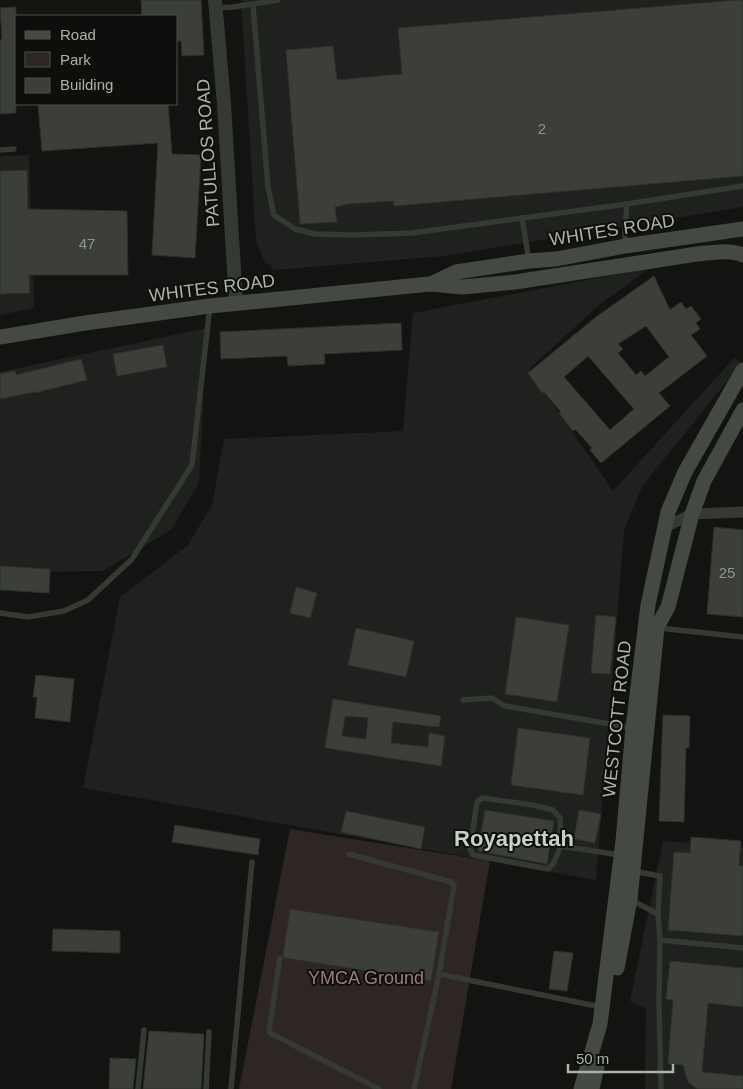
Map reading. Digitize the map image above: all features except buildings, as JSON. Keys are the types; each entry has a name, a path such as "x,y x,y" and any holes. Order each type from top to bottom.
{"main road":[{"name":"WHITES ROAD","path":"430,284 456,272 743,229"},
{"name":"WHITES ROAD","path":"0,337 210,306 430,284 462,287 506,283 697,254 724,252 740,253 743,255"},
{"name":"WESTCOTT ROAD","path":"581,1089 600,1024 622,856 633,728 648,605 668,512 685,472 743,370"},
{"name":"WESTCOTT ROAD","path":"592,1089 630,899 657,627 668,607 692,514 704,481 743,410"}],"street":[{"name":"PATULLOS ROAD","path":"216,4 236,304"},
{"path":"665,527 692,514 743,512"}],"lane":[{"path":"216,4 253,5 278,0"},
{"path":"253,5 268,187 274,215 294,229 315,234 412,233 627,204 743,186"},
{"path":"0,150 14,149"},
{"path":"625,246 627,204"},
{"path":"522,218 529,261"},
{"path":"0,613 28,616 64,611 88,600 132,560 192,465 210,306"},
{"path":"657,627 743,637"},
{"path":"463,700 492,698 505,706 633,728"},
{"path":"482,798 533,805 552,810 560,818 561,846 553,864 548,868 473,855 470,849 477,802 482,798"},
{"path":"561,846 622,856"},
{"path":"349,854 453,883 454,887 439,974 414,1089"},
{"path":"231,1089 252,862"},
{"path":"632,870 660,876 658,914 660,940 661,1089"},
{"path":"630,899 658,914"},
{"path":"660,940 743,948"},
{"path":"280,958 270,1033 379,1089"},
{"path":"439,974 602,1008"},
{"path":"138,1089 144,1030"},
{"path":"206,1089 209,1032"}],"shaded area":[{"path":"241,0 743,0 743,207 443,256 274,270 263,259 256,240"},
{"path":"29,155 34,308 0,315 0,156"},
{"path":"650,268 599,305 529,369 613,491 735,357 741,364 643,485 624,530 596,880 83,788 120,597 188,545 212,505 224,439 403,431 413,313"},
{"path":"207,328 199,483 171,530 103,571 42,572 0,567 0,372"},
{"path":"663,841 743,846 743,1089 645,1089 646,1009 630,1001"}],"green space":[{"name":"YMCA Ground","path":"290,829 490,861 451,1089 239,1089"}],"district":[{"name":"Royapettah","path":"514,838"}]}
